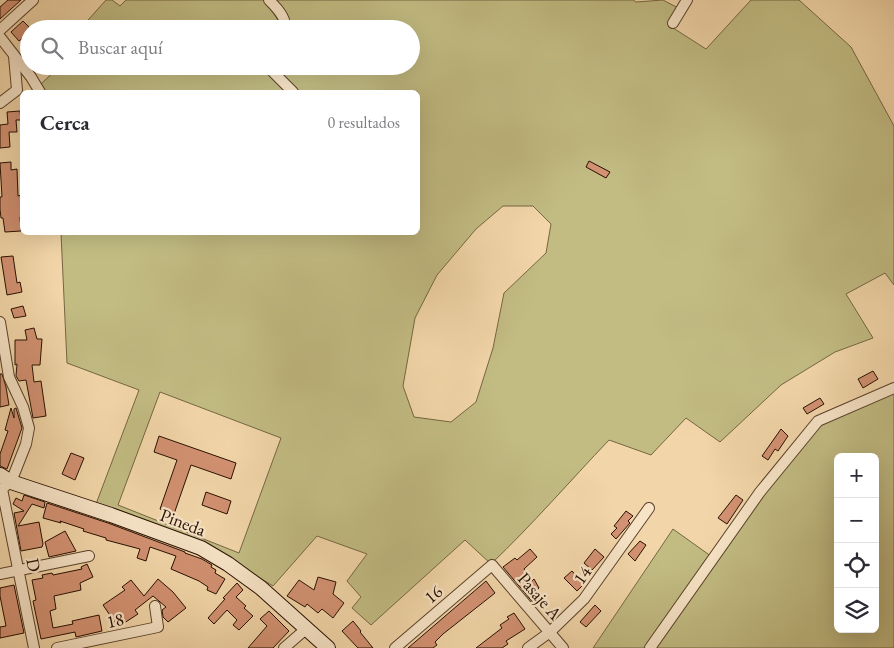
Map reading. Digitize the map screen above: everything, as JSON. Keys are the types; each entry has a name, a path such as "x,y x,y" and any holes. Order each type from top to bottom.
{"street":[{"path":"0,30 33,0"},
{"path":"269,0 284,20"},
{"path":"673,23 687,0"},
{"path":"0,37 20,63"},
{"path":"0,103 17,90 14,56"},
{"path":"29,75 39,90"},
{"path":"276,75 291,90"},
{"path":"0,322 9,378 23,407 28,428 26,444 3,484"},
{"path":"650,648 760,492 818,422 894,388"},
{"name":"D","path":"3,484 34,648"},
{"name":"Pineda","path":"3,484 111,515 201,548 262,588 328,648"},
{"name":"14","path":"528,648 550,632 584,599 649,508"},
{"path":"0,574 89,556"},
{"name":"Pasaje A","path":"492,565 563,648"},
{"name":"16","path":"395,648 492,565"},
{"name":"18","path":"57,648 158,627 155,606"},
{"path":"284,648 307,628"}],"shaded area":[{"path":"106,0 112,0 120,6 126,0 633,0 636,2 663,0 678,8 670,26 706,49 751,0 799,0 851,47 894,126 894,285 885,273 846,294 873,338 835,352 781,385 720,442 686,418 651,455 609,440 491,564 465,540 371,625 352,608 361,597 347,581 367,554 317,536 273,586 204,544 96,504 139,390 67,363 61,235 420,235 420,90 42,90 41,84 50,75 420,75 420,20 88,20","holes":["503,206 533,206 551,224 546,253 504,293 493,348 476,402 451,422 414,417 403,386 415,318 437,275 476,229","160,392 281,438 239,553 118,505"]},
{"path":"894,389 894,648 593,648 673,529 715,559 817,425"}],"building":[{"path":"8,0 21,0 0,19 0,7"},
{"path":"20,24 20,40 11,32"},
{"path":"20,111 20,120 16,120 17,132 9,132 10,147 0,148 0,125 8,124 7,112"},
{"path":"589,161 610,172 606,178 586,167"},
{"path":"11,162 11,170 17,169 18,196 20,196 20,231 5,232 0,209 0,197 2,197 0,163"},
{"path":"13,256 17,283 20,282 22,292 7,295 1,257"},
{"path":"23,306 26,316 14,318 11,309"},
{"path":"34,328 37,339 42,339 40,365 32,365 34,382 41,381 46,416 33,418 26,380 19,381 16,376 15,340 27,340 25,330"},
{"path":"873,371 878,379 863,388 858,379"},
{"path":"0,374 2,374 6,387 9,405 0,407"},
{"path":"820,398 824,404 807,414 803,408"},
{"path":"11,408 14,418 14,409 16,408 22,428 7,469 0,466 0,454 8,431 5,430"},
{"path":"781,429 788,436 778,451 775,449 768,460 762,456"},
{"path":"159,436 236,463 231,479 191,465 174,514 160,509 177,460 154,452"},
{"path":"71,453 84,458 75,480 62,474"},
{"path":"206,492 231,501 227,514 202,505"},
{"path":"24,495 45,502 44,508 32,504 18,526 39,522 43,544 42,547 21,551 14,513 24,511 13,504 16,498 22,501"},
{"path":"736,495 743,500 727,524 718,518"},
{"path":"47,503 108,523 202,559 212,565 211,567 216,570 215,573 225,579 216,594 207,590 208,587 199,581 171,569 176,556 150,547 146,561 137,558 140,549 106,540 106,538 60,521 61,523 43,518"},
{"path":"626,511 633,516 628,521 630,523 616,539 611,534 617,528 614,526"},
{"path":"65,531 76,551 49,557 45,542"},
{"path":"640,541 646,545 635,561 628,554"},
{"path":"530,549 537,557 524,569 532,581 534,579 539,588 535,592 541,600 535,605 503,567 515,558 517,560"},
{"path":"595,549 604,557 592,570 584,563"},
{"path":"87,564 93,577 80,583 81,590 54,596 56,609 50,611 53,628 73,624 72,621 99,615 102,631 76,637 75,632 41,639 33,601 36,600 32,580 43,578 42,575 52,573 53,575 82,569 81,567"},
{"path":"572,571 584,584 577,591 564,578"},
{"path":"318,577 336,582 333,594 344,603 333,618 322,609 318,613 307,604 305,607 287,596 299,580 314,590"},
{"path":"158,579 173,592 186,608 168,622 163,617 162,610 166,607 153,596 135,610 138,614 118,627 103,605 125,590 122,587 131,580 144,596"},
{"path":"486,581 495,593 443,634 435,642 437,645 433,648 408,648"},
{"path":"237,583 243,590 236,597 253,616 239,630 233,625 237,620 227,610 214,624 208,618"},
{"path":"14,585 24,633 0,638 0,627 6,626 0,588"},
{"path":"595,605 601,611 586,627 580,622"},
{"path":"269,611 289,631 273,648 248,648 267,626 260,619"},
{"path":"514,613 525,629 506,641 508,644 502,648 476,648 502,628 500,625 509,619 507,617"},
{"path":"353,621 373,648 358,648 342,631"}]}
